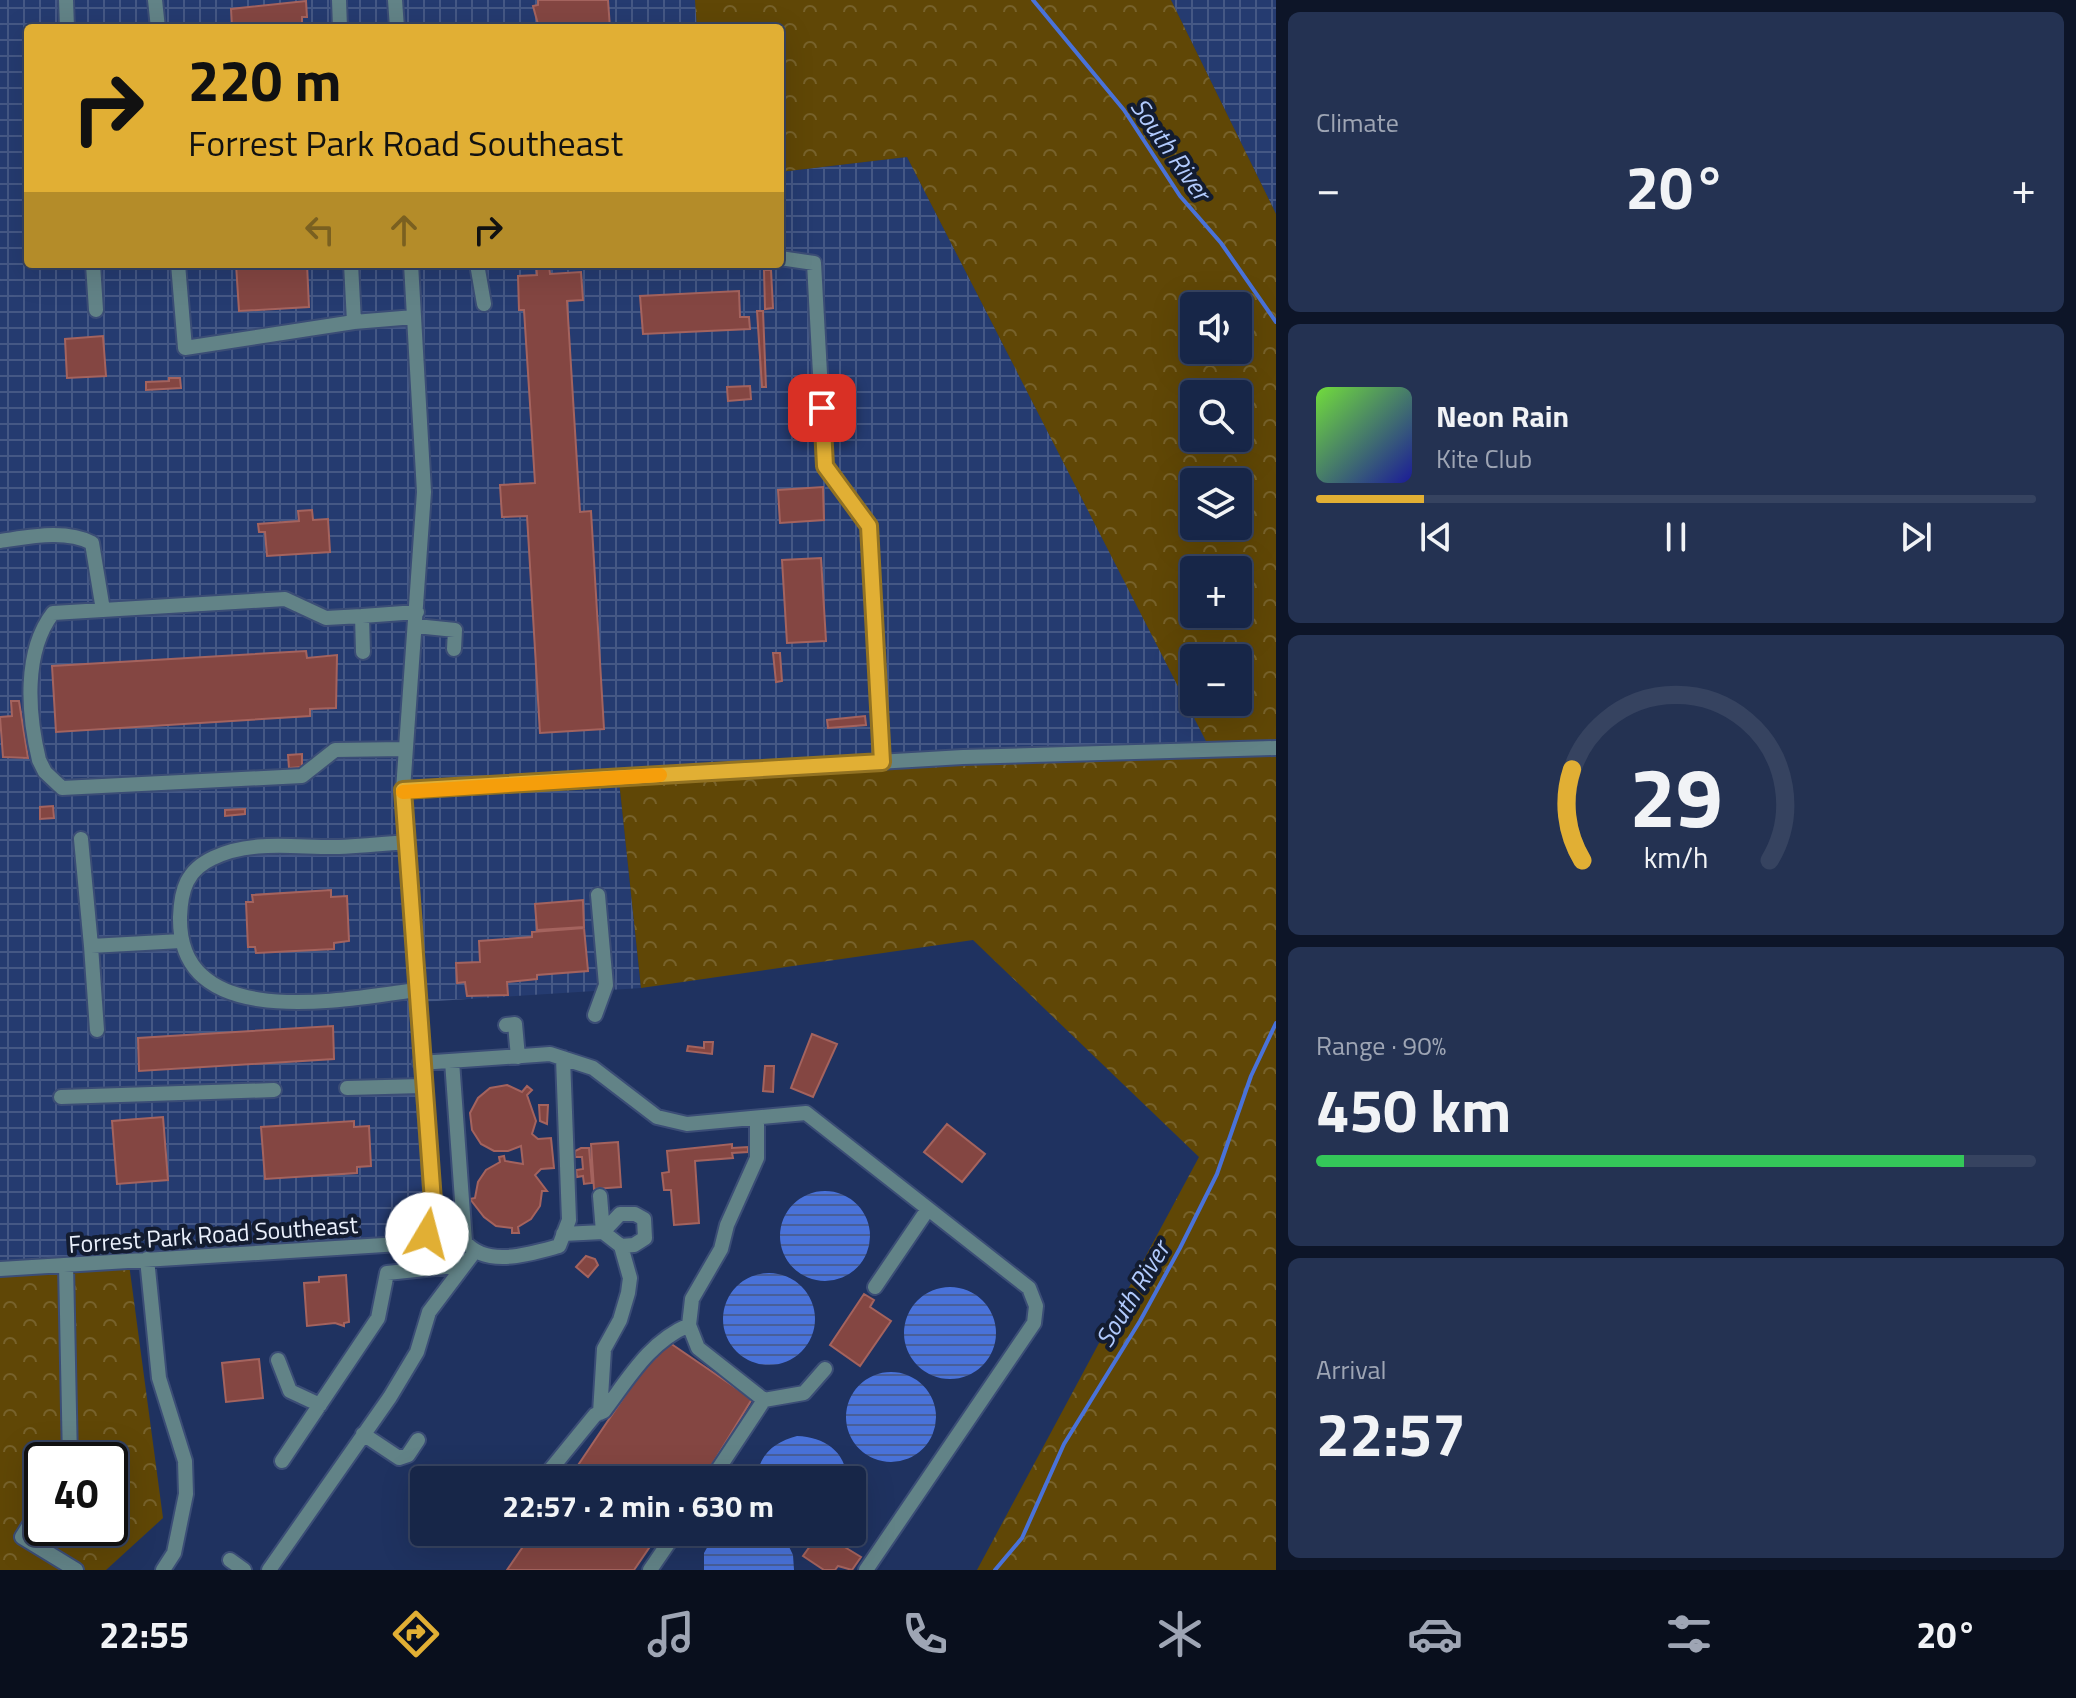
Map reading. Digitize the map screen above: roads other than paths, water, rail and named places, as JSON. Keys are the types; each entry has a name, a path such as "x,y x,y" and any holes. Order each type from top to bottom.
{"street":[{"path":"66,0 67,24"},
{"path":"155,0 158,24"},
{"path":"339,0 340,24"},
{"path":"395,0 397,24"},
{"path":"784,259 814,263 825,466 869,526 882,762"},
{"path":"93,268 96,310"},
{"path":"178,268 185,348 354,322 414,317"},
{"path":"351,268 354,322"},
{"path":"347,1088 422,1086 403,790 424,492 411,268"},
{"path":"478,268 484,304"},
{"path":"0,541 56,536 81,538 92,543 103,610"},
{"path":"405,749 335,750 302,776 62,788 45,772 36,746 33,654 41,629 53,613 285,599 326,618 416,619 455,630 454,649"},
{"path":"362,616 363,652"},
{"path":"403,790 882,762 1276,748"},
{"path":"81,839 97,1030"},
{"path":"406,842 338,847 285,844 214,857 191,872 183,886 181,941 189,959 210,986 244,1000 349,999 416,990"},
{"path":"595,1015 606,985 598,895"},
{"path":"91,946 181,941"},
{"path":"517,1024 518,1057"},
{"path":"420,1063 550,1054 593,1068 657,1117 687,1124 806,1113 1029,1288 1036,1306 1034,1323 866,1570"},
{"path":"452,1061 465,1242 475,1251 495,1256 559,1246 569,1220 563,1058"},
{"name":"Forrest Park Road Southeast","path":"0,1269 416,1242 427,1234 433,1221 422,1086"},
{"path":"61,1097 274,1090"},
{"path":"757,1118 757,1158 727,1225 721,1249 692,1299 689,1325 698,1348 764,1400"},
{"path":"600,1196 603,1232"},
{"path":"875,1287 928,1209"},
{"path":"603,1232 620,1214 635,1214 644,1219 645,1238 634,1245 621,1246"},
{"path":"563,1234 603,1232 621,1246 630,1278 620,1320 604,1349 600,1413"},
{"path":"269,1570 417,1352 429,1312 475,1251"},
{"path":"147,1259 156,1363 185,1461 186,1483 174,1553 163,1570"},
{"path":"66,1265 70,1442"},
{"path":"282,1461 378,1318 387,1273 464,1265"},
{"path":"554,1466 650,1349 669,1333 689,1325"},
{"path":"278,1360 290,1391 320,1405"},
{"path":"720,1466 764,1400 804,1393 825,1369"},
{"path":"363,1434 399,1458 408,1455 418,1440"},
{"path":"37,1546 76,1570"},
{"path":"650,1570 666,1546"},
{"path":"230,1560 244,1570"}],"water":[{"path":"825,1191 842,1194 857,1204 867,1219 870,1236 867,1253 857,1268 842,1278 825,1281 808,1278 793,1268 783,1253 780,1236 783,1219 793,1204 808,1194"},
{"path":"769,1273 786,1277 801,1287 811,1302 815,1319 811,1336 801,1351 786,1361 769,1365 752,1361 737,1351 727,1336 723,1319 727,1302 737,1287 752,1277"},
{"path":"950,1287 976,1295 988,1307 996,1333 988,1359 976,1371 950,1379 924,1371 912,1359 904,1333 912,1307 924,1295"},
{"path":"882,1372 900,1372 916,1379 929,1392 936,1408 936,1426 929,1442 916,1455 900,1462 882,1462 866,1455 853,1442 846,1426 846,1408 853,1392 866,1379"},
{"path":"797,1436 816,1439 832,1448 845,1466 759,1466 769,1451"},
{"path":"708,1546 789,1546 794,1570 704,1570 704,1553"}],"waterway":[{"name":"South River","path":"1033,0 1124,110 1180,196 1221,243 1276,322"},
{"name":"South River","path":"995,1570 1022,1538 1064,1444 1140,1321 1180,1248 1217,1174 1251,1076 1276,1023"}]}
